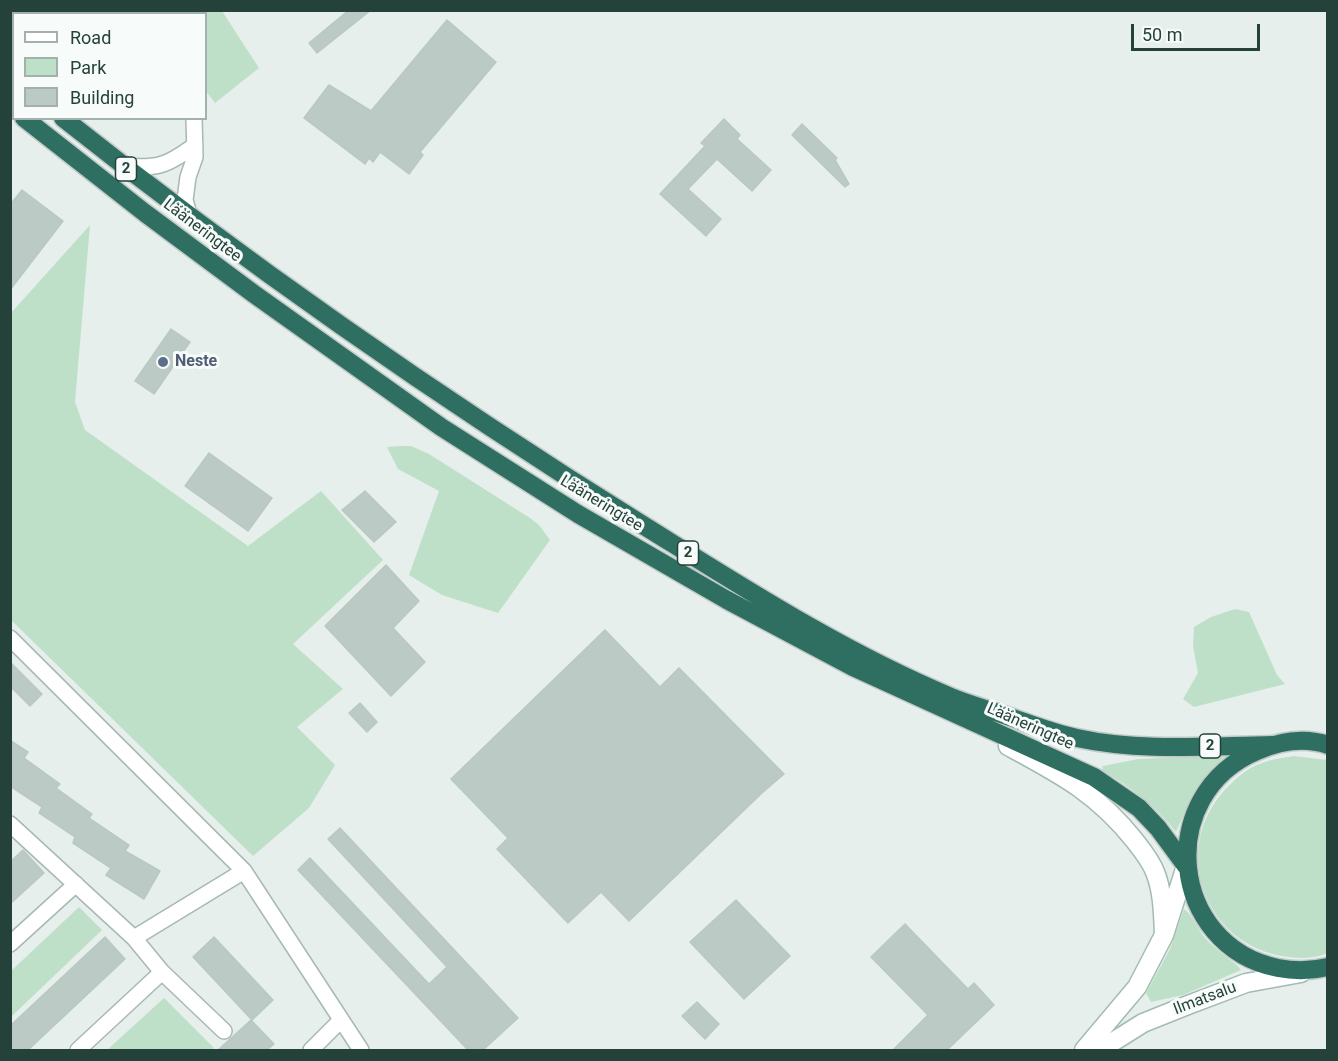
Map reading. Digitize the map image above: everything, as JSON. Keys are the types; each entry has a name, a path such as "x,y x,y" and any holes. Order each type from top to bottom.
{"highway":[{"name":"Lääneringtee","path":"27,120 221,269 441,427 578,514 727,600 853,668 1094,777 1140,808 1186,866"},
{"name":"Lääneringtee","path":"65,120 190,218 387,359 563,475 770,604 864,656 952,697 1077,738 1149,748 1272,745"},
{"path":"1325,968 1292,970 1266,965 1234,949 1220,938 1203,916 1192,892 1186,866 1191,824 1198,804 1217,777 1242,757 1272,745 1296,741 1326,743"}],"street":[{"path":"190,218 185,200 188,177 195,157 194,120"},
{"path":"122,166 148,168 164,164 195,144"},
{"path":"10,638 244,871 361,1050"},
{"path":"933,705 1077,785 1117,818 1155,869 1162,897 1164,935"},
{"path":"10,824 134,938 162,972 224,1031"},
{"path":"1084,1050 1137,987 1164,935 1186,866"},
{"path":"134,938 244,871"},
{"path":"10,944 76,884"},
{"name":"Ilmatsalu","path":"1100,1050 1143,1023 1246,983 1325,968"},
{"path":"78,1050 162,972"},
{"path":"311,1050 341,1020"}],"green space":[{"path":"71,11 222,11 259,68 215,103 207,92 207,12"},
{"path":"90,225 75,402 85,430 248,546 321,491 383,560 293,644 343,689 297,727 335,765 309,808 253,856 11,620 11,313"},
{"path":"411,446 429,454 530,518 539,525 550,540 498,613 442,595 409,575 439,491 398,469 387,447"},
{"path":"1235,609 1249,612 1277,675 1285,684 1194,707 1183,699 1198,673 1193,646 1194,627 1211,617"},
{"path":"1223,755 1224,757 1207,774 1192,796 1176,832 1143,798 1103,771 1102,768 1138,759"},
{"path":"1294,756 1327,760 1328,953 1306,958 1269,953 1246,942 1226,927 1212,908 1202,886 1198,862 1200,838 1208,815 1222,793 1240,775 1256,765"},
{"path":"79,907 102,930 11,1017 11,971"},
{"path":"1184,909 1209,943 1241,970 1183,995 1151,1002 1146,993 1170,949"},
{"path":"164,998 214,1048 211,1050 107,1050"}],"building":[{"path":"349,10 371,10 317,53 309,43"},
{"path":"447,20 496,62 420,152 423,155 409,174 380,152 373,162 369,158 365,164 304,118 329,85 371,111"},
{"path":"724,119 740,135 737,139 771,170 752,191 717,159 688,189 721,219 706,236 660,194 705,146 701,143"},
{"path":"802,124 837,158 835,160 849,184 845,187 792,135"},
{"path":"22,190 63,221 10,290 10,205"},
{"name":"Neste","path":"171,329 190,342 154,394 135,381"},
{"path":"209,453 272,498 248,531 185,486"},
{"path":"365,491 396,522 374,542 342,510"},
{"path":"386,565 419,601 393,628 425,662 391,696 325,626"},
{"path":"605,630 660,687 679,668 784,774 629,921 601,892 568,923 497,849 508,838 451,779"},
{"path":"10,662 42,694 30,706 10,686"},
{"path":"360,703 377,722 367,732 349,713"},
{"path":"10,740 28,752 24,758 60,784 56,788 92,814 89,818 129,845 125,851 160,871 144,899 106,875 111,868 73,843 75,837 39,813 42,807 10,786"},
{"path":"340,828 518,1018 483,1050 468,1050 298,870 310,858 429,984 447,967 328,839"},
{"path":"23,850 44,873 10,904 10,862"},
{"path":"736,900 790,956 744,999 690,942"},
{"path":"905,924 968,989 974,983 994,1005 947,1050 893,1050 928,1015 871,957"},
{"path":"105,937 125,959 28,1050 10,1050 10,1026"},
{"path":"214,937 273,1000 252,1020 193,957"},
{"path":"697,1002 719,1024 705,1039 682,1016"},
{"path":"251,1020 274,1044 267,1050 218,1050"}],"place":[{"name":"Neste","path":"163,362"}]}
